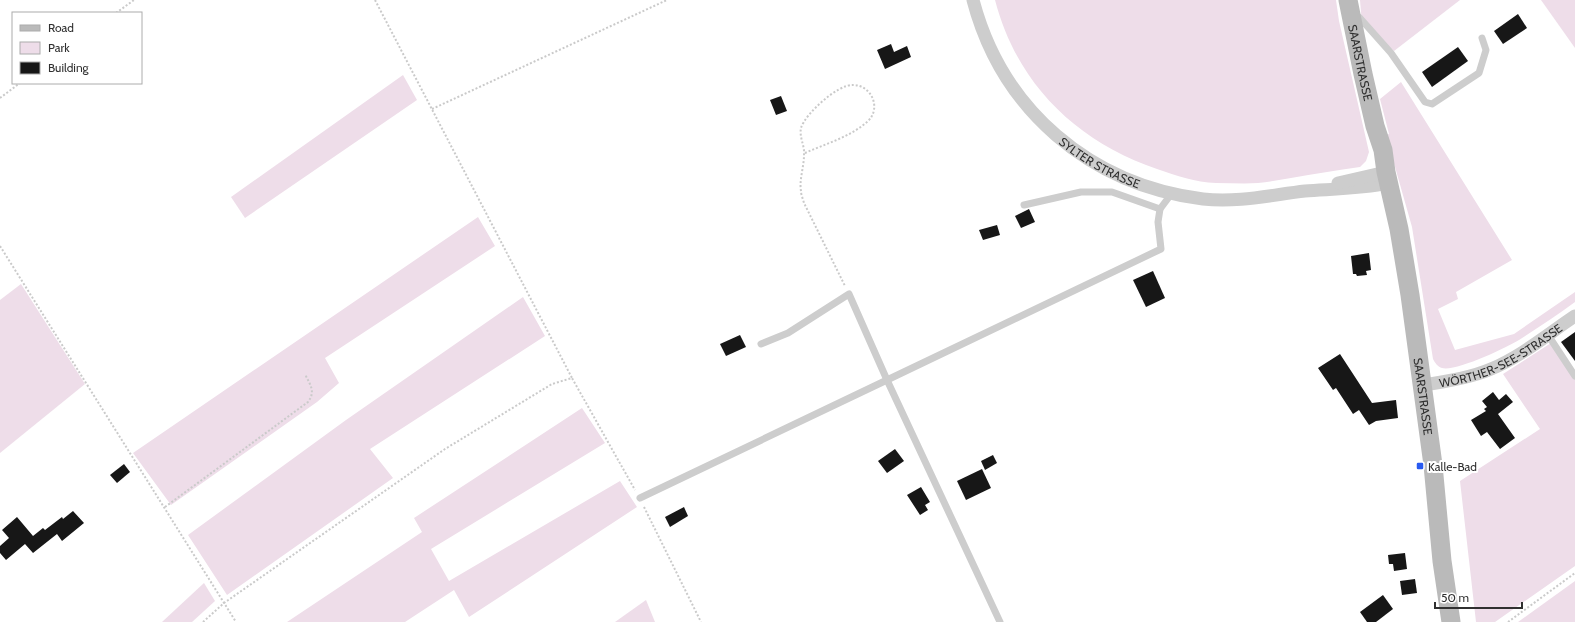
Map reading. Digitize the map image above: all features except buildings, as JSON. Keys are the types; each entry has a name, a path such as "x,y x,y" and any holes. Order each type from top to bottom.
{"main road":[{"name":"SAARSTRASSE","path":"1349,7 1375,126 1383,150 1399,229 1410,295 1433,465 1442,561 1451,622"}],"street":[{"name":"SYLTER STRASSE","path":"973,0 995,58 1013,89 1036,117 1064,142 1098,165 1125,178 1172,193 1203,199 1221,200 1247,199 1388,178"},
{"name":"WÖRTHER-SEE-STRASSE","path":"1422,385 1448,381 1491,369 1518,355 1575,316"}],"lane":[{"path":"1349,7 1391,53 1425,102 1432,104 1479,73 1486,50 1482,38"},
{"path":"1024,205 1081,192 1112,192 1160,210"},
{"path":"640,498 1161,249 1158,222 1160,210 1172,193"},
{"path":"761,344 788,333 848,294 1000,622"},
{"path":"1548,335 1575,376"}],"path":[{"path":"117,12 134,0"},
{"path":"376,0 572,378 640,498 701,622"},
{"path":"432,109 666,0"},
{"path":"0,98 19,84"},
{"path":"805,153 856,130 868,121 874,113 875,103 863,87 853,85 839,90 810,112 801,129 801,140 805,153 801,191 804,203 848,294"},
{"path":"0,246 236,622"},
{"path":"165,507 308,402 312,397 312,388 305,374"},
{"path":"203,622 224,604 445,448 552,384 572,378"},
{"path":"1508,622 1575,573"}],"green space":[{"path":"995,0 1336,0 1339,21 1369,152 1366,161 1360,167 1266,182 1216,183 1172,174 1128,157 1101,143 1076,125 1054,106 1035,83 1018,58 1005,30"},
{"path":"1360,0 1460,0 1394,51 1362,25"},
{"path":"1541,0 1575,0 1575,48"},
{"path":"403,75 417,100 245,218 231,197"},
{"path":"1401,82 1512,260 1456,292 1458,299 1438,309 1455,350 1514,334 1575,292 1575,302 1519,340 1469,363 1449,368 1439,367 1433,359 1412,227 1386,135 1389,134 1380,99"},
{"path":"478,217 495,246 325,358 339,383 317,402 171,505 133,453"},
{"path":"21,284 85,384 0,453 0,300"},
{"path":"523,297 545,336 370,449 393,478 227,595 188,535 346,420"},
{"path":"1551,343 1575,379 1575,566 1495,622 1476,622 1460,481 1540,429 1503,374"},
{"path":"582,408 605,443 431,549 449,581 620,481 637,507 469,617 454,590 405,622 287,622 422,532 414,518"},
{"path":"1575,581 1575,622 1518,622"},
{"path":"204,583 215,601 192,622 162,622"},
{"path":"646,600 655,622 615,622"}],"place":[{"name":"Kalle-Bad","path":"1420,466"}]}
